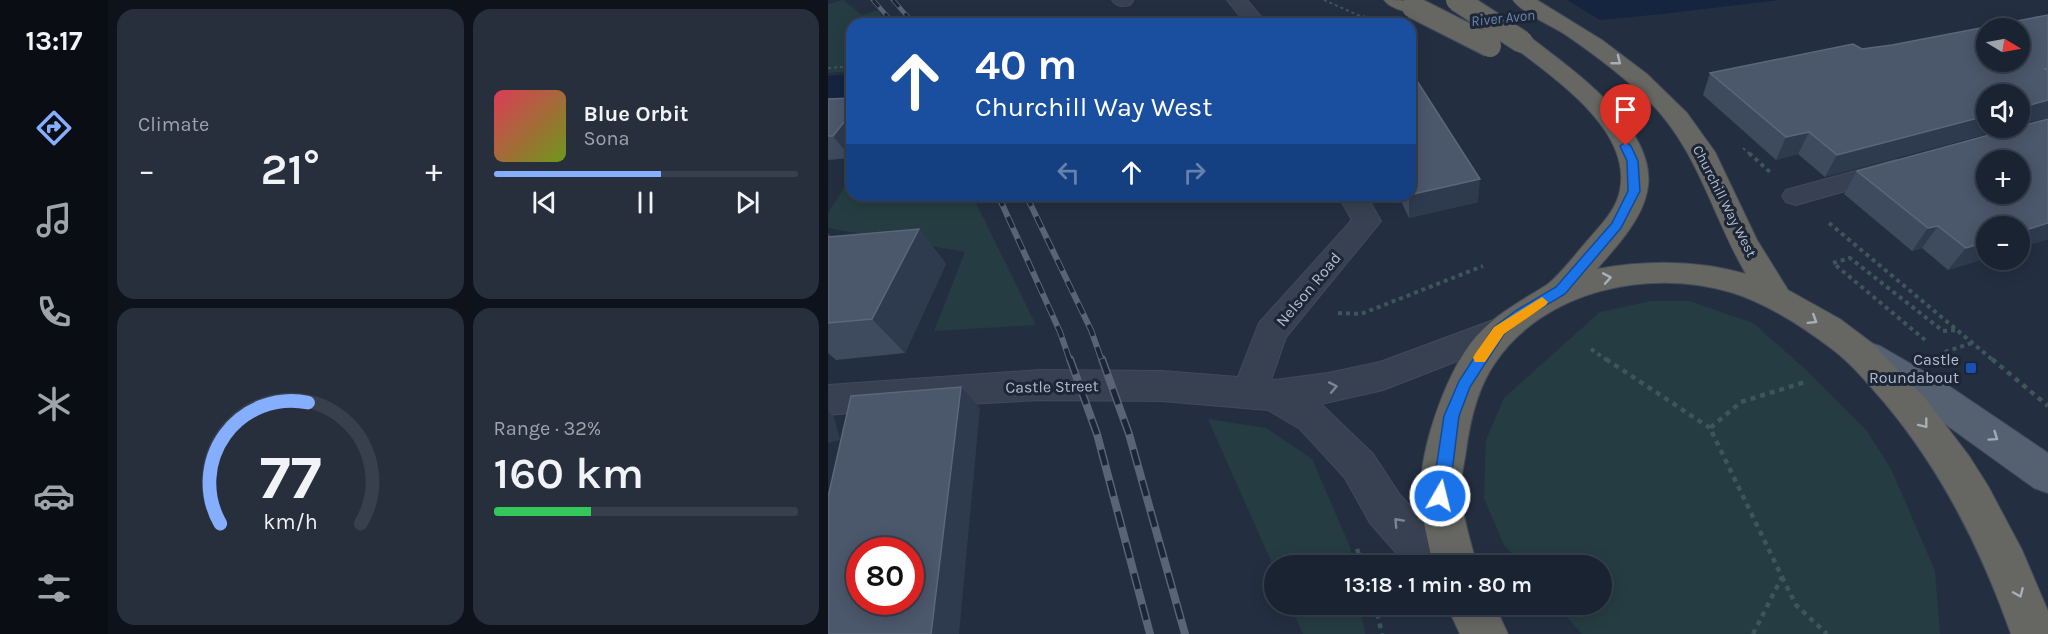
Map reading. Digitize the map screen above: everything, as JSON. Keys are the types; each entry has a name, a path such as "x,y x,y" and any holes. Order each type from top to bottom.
{"highway":[{"path":"1457,0 1522,42 1578,87 1619,130 1632,161 1634,191 1617,225 1560,291"},
{"name":"Churchill Way West","path":"1523,0 1570,28 1619,62 1654,91 1695,140 1718,183 1739,233 1777,299"},
{"path":"1404,4 1578,87"},
{"path":"1453,555 1440,496 1452,416 1464,385 1499,331 1521,314 1560,291 1603,278 1668,272 1729,281 1777,299 1856,349 1905,400 1946,452 1973,495 1997,542 2034,634"},
{"path":"1474,615 1485,634"}],"main road":[{"path":"1856,349 1933,395 2048,475"}],"street":[{"path":"1237,0 1252,18"},
{"path":"1796,196 1922,161"},
{"name":"Nelson Road","path":"1263,394 1271,333 1294,303 1366,221 1355,201"},
{"name":"Castle Street","path":"828,400 929,391 1040,385 1162,386 1263,394 1328,388 1383,376 1499,331"},
{"name":"Castle Street","path":"1263,394 1313,418 1359,466 1385,508 1427,555"}],"path":[{"path":"1324,0 1361,16"},
{"path":"828,68 846,66"},
{"path":"1933,346 1833,263 1850,258 1943,331 1957,330"},
{"path":"1294,303 1344,314 1361,314 1484,266"},
{"path":"1942,354 1973,343"},
{"path":"1591,349 1710,428 1796,604 1827,634"},
{"path":"1710,428 1741,402 1805,382"},
{"path":"1754,634 1782,577"},
{"path":"1378,615 1382,634"}],"green space":[{"path":"843,0 862,15 879,10 882,18 846,18 846,72 828,73 828,4"},
{"path":"846,184 846,201 975,201 1036,325 934,331 965,252 828,228 828,213"},
{"path":"1651,301 1689,301 1753,323 1805,369 1867,431 1892,471 1935,571 1940,634 1582,634 1565,615 1612,615 1612,555 1513,555 1504,545 1484,498 1486,440 1504,398 1600,312"},
{"path":"1208,419 1266,428 1312,459 1351,555 1268,555"},
{"path":"1294,615 1362,615 1365,634 1303,634"}],"water":[{"name":"River Avon","path":"1549,0 1779,0 1663,14 1416,37 1416,18 1384,18"},
{"path":"846,74 846,102 828,103 828,76"}],"pier":[{"path":"1521,0 1567,0 1605,23 1424,40 1416,36 1416,18 1377,17"}],"building":[{"path":"2048,15 2048,68 2045,69 2048,70 2048,100 2030,105 2030,84 1976,84 1976,119 1837,155 1809,132 1786,137 1710,73 1853,44 1862,49 1976,29 1976,72 2030,72 2030,18"},
{"path":"1416,79 1480,179 1416,194"},
{"path":"846,98 846,120 833,136 828,136 828,99"},
{"path":"2048,119 2048,223 2030,229 2030,216 1976,216 1976,245 1966,248 1938,226 1928,228 1857,171 1978,138 2030,138 2030,124"},
{"path":"919,229 872,319 828,323 828,237"},
{"path":"961,387 931,634 828,634 828,497 851,396"}],"railway":[{"path":"873,0 889,18"},
{"path":"893,0 909,18"},
{"path":"1001,201 1060,332 1070,361"},
{"path":"1029,201 1091,330 1102,361"},
{"path":"1070,359 1097,434 1150,634"},
{"path":"1102,359 1129,434 1185,634"}],"slow traffic":[{"path":"1480,358 1499,331 1542,302"}],"place":[{"name":"Castle Roundabout","path":"1971,368"}],"route":[{"path":"1440,496 1452,416 1464,385 1478,360 1499,331 1521,314 1560,291 1617,225 1634,191 1632,161 1626,146"}]}
